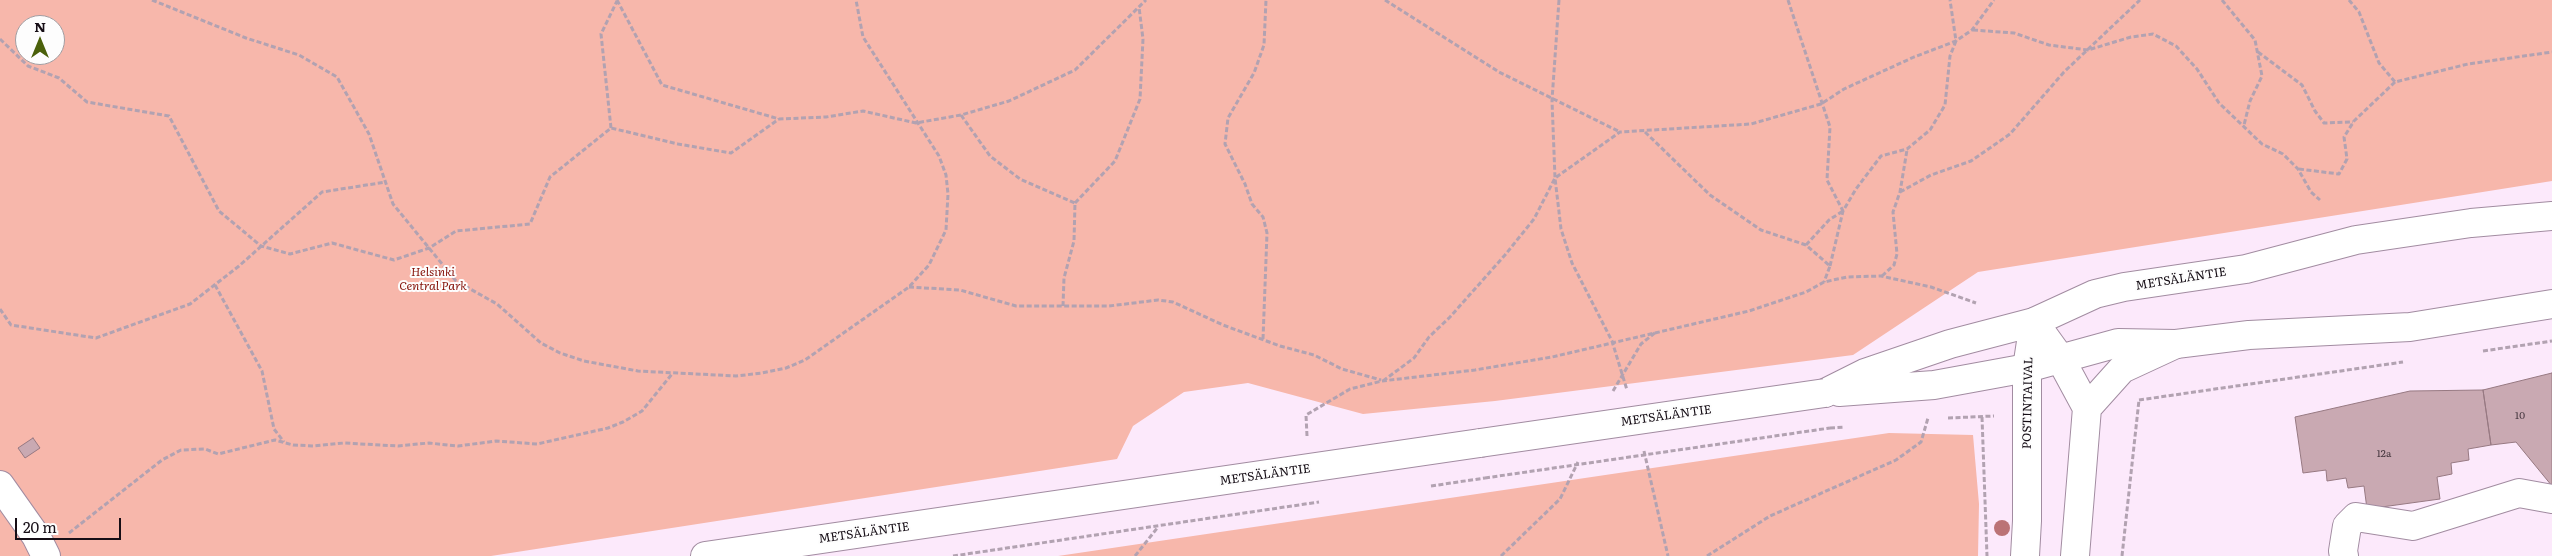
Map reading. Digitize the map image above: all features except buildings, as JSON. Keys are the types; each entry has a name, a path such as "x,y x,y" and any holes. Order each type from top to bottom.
{"main road":[{"name":"METSÄLÄNTIE","path":"1825,394 1865,373 1950,344 2034,322 2095,294 2124,287 2246,269 2356,240 2471,223 2552,216"},
{"name":"METSÄLÄNTIE","path":"704,556 1825,394 1934,384 2027,368 2118,343 2176,344 2249,335 2410,327 2552,304"},
{"name":"POSTINTAIVAL","path":"2034,322 2060,358 2087,408"},
{"name":"POSTINTAIVAL","path":"2025,556 2028,521 2027,368 2034,322"},
{"path":"2075,556 2087,408 2122,368 2176,344"},
{"path":"0,485 36,536 46,556"},
{"path":"2344,556 2347,526 2356,517 2413,526 2519,493 2552,499"}],"path":[{"path":"152,0 246,38 299,55 337,77 369,134 393,204 456,281 497,304 541,343 560,353 610,367 673,374 736,376 786,368 805,360 909,286 929,265 946,230 948,194 944,169 939,156 916,123 863,36 856,0"},
{"path":"617,0 662,85 779,119 826,117 863,111 916,123 961,115 1009,101 1075,70 1146,0"},
{"path":"611,128 601,34 617,0"},
{"path":"1263,339 1267,232 1263,217 1252,204 1245,184 1225,144 1228,118 1254,73 1264,45 1266,0"},
{"path":"1385,0 1499,72 1552,100 1620,132 1645,132 1751,124 1821,104 1844,89 1905,61 1956,41 1972,30 1994,0"},
{"path":"1559,0 1552,100 1555,178 1561,229 1572,263 1612,341 1622,374"},
{"path":"1788,0 1830,127 1827,180 1843,211"},
{"path":"1824,282 1830,266 1843,211 1856,189 1881,156 1907,149 1930,130 1945,105 1950,56 1956,41 1950,0"},
{"path":"1900,192 1931,175 1971,161 2010,134 2064,72 2140,0"},
{"path":"2222,0 2255,40 2262,76 2250,101 2244,125"},
{"path":"2349,0 2359,12 2379,63 2395,82"},
{"path":"1063,306 1064,278 1074,241 1075,203 1115,161 1140,100 1144,39 1139,7"},
{"path":"1972,30 2014,33 2049,45 2088,50 2131,36 2153,34 2176,46 2197,69 2219,103 2262,144 2283,154 2298,169 2311,192 2320,200"},
{"path":"0,38 28,66 60,78 87,102 169,116 219,210 261,246 290,254 332,243 394,260 429,248 456,231 530,224 550,177 611,128"},
{"path":"2257,51 2302,85 2315,111 2324,123 2354,122"},
{"path":"2298,169 2339,174 2347,159 2344,138 2354,122 2395,82 2468,64 2552,52"},
{"path":"961,115 990,156 1020,179 1075,203"},
{"path":"611,128 678,144 731,153 779,119"},
{"path":"1382,381 1414,358 1429,337 1450,317 1505,255 1534,220 1555,178 1620,132"},
{"path":"1645,132 1710,195 1761,230 1806,245 1830,266"},
{"path":"1882,276 1894,265 1897,254 1893,212 1900,192 1907,149"},
{"path":"0,309 11,325 96,338 190,304 261,246 322,192 386,182"},
{"path":"1806,245 1829,220 1843,211"},
{"path":"1308,470 1306,415 1350,389 1382,381 1484,369 1552,357 1612,341 1749,311 1806,292 1824,282 1847,277 1882,276 1930,287 1981,304"},
{"path":"215,285 262,371 274,429 285,442"},
{"path":"909,286 960,290 1016,306 1110,306 1166,301 1263,339 1314,355 1342,369 1382,381"},
{"path":"1609,401 1622,374 1641,344 1656,332"},
{"path":"2473,352 2552,341"},
{"path":"2087,408 2405,362"},
{"path":"68,535 162,460 181,450 205,449 218,454 275,440 314,446 344,443 398,446 429,443 458,446 496,441 537,444 584,434 624,422 642,411 673,374"},
{"path":"2122,556 2138,400"},
{"path":"1946,418 2028,414"},
{"path":"1982,417 1987,556"},
{"path":"1919,418 1937,418"},
{"path":"1707,556 1770,516 1896,460 1921,442 1928,418"},
{"path":"1429,486 1848,426"},
{"path":"1501,556 1560,499 1582,454"},
{"path":"1650,483 1668,556"},
{"path":"953,556 1324,501"},
{"path":"1135,556 1158,527"}],"green space":[{"name":"Helsinki Central Park","path":"0,0 2552,0 2552,181 1978,272 1853,355 1495,401 1363,414 1248,383 1184,392 1133,426 1117,459 491,556 0,556"},
{"path":"1889,433 1973,435 1979,504 1978,556 1058,556"}]}
